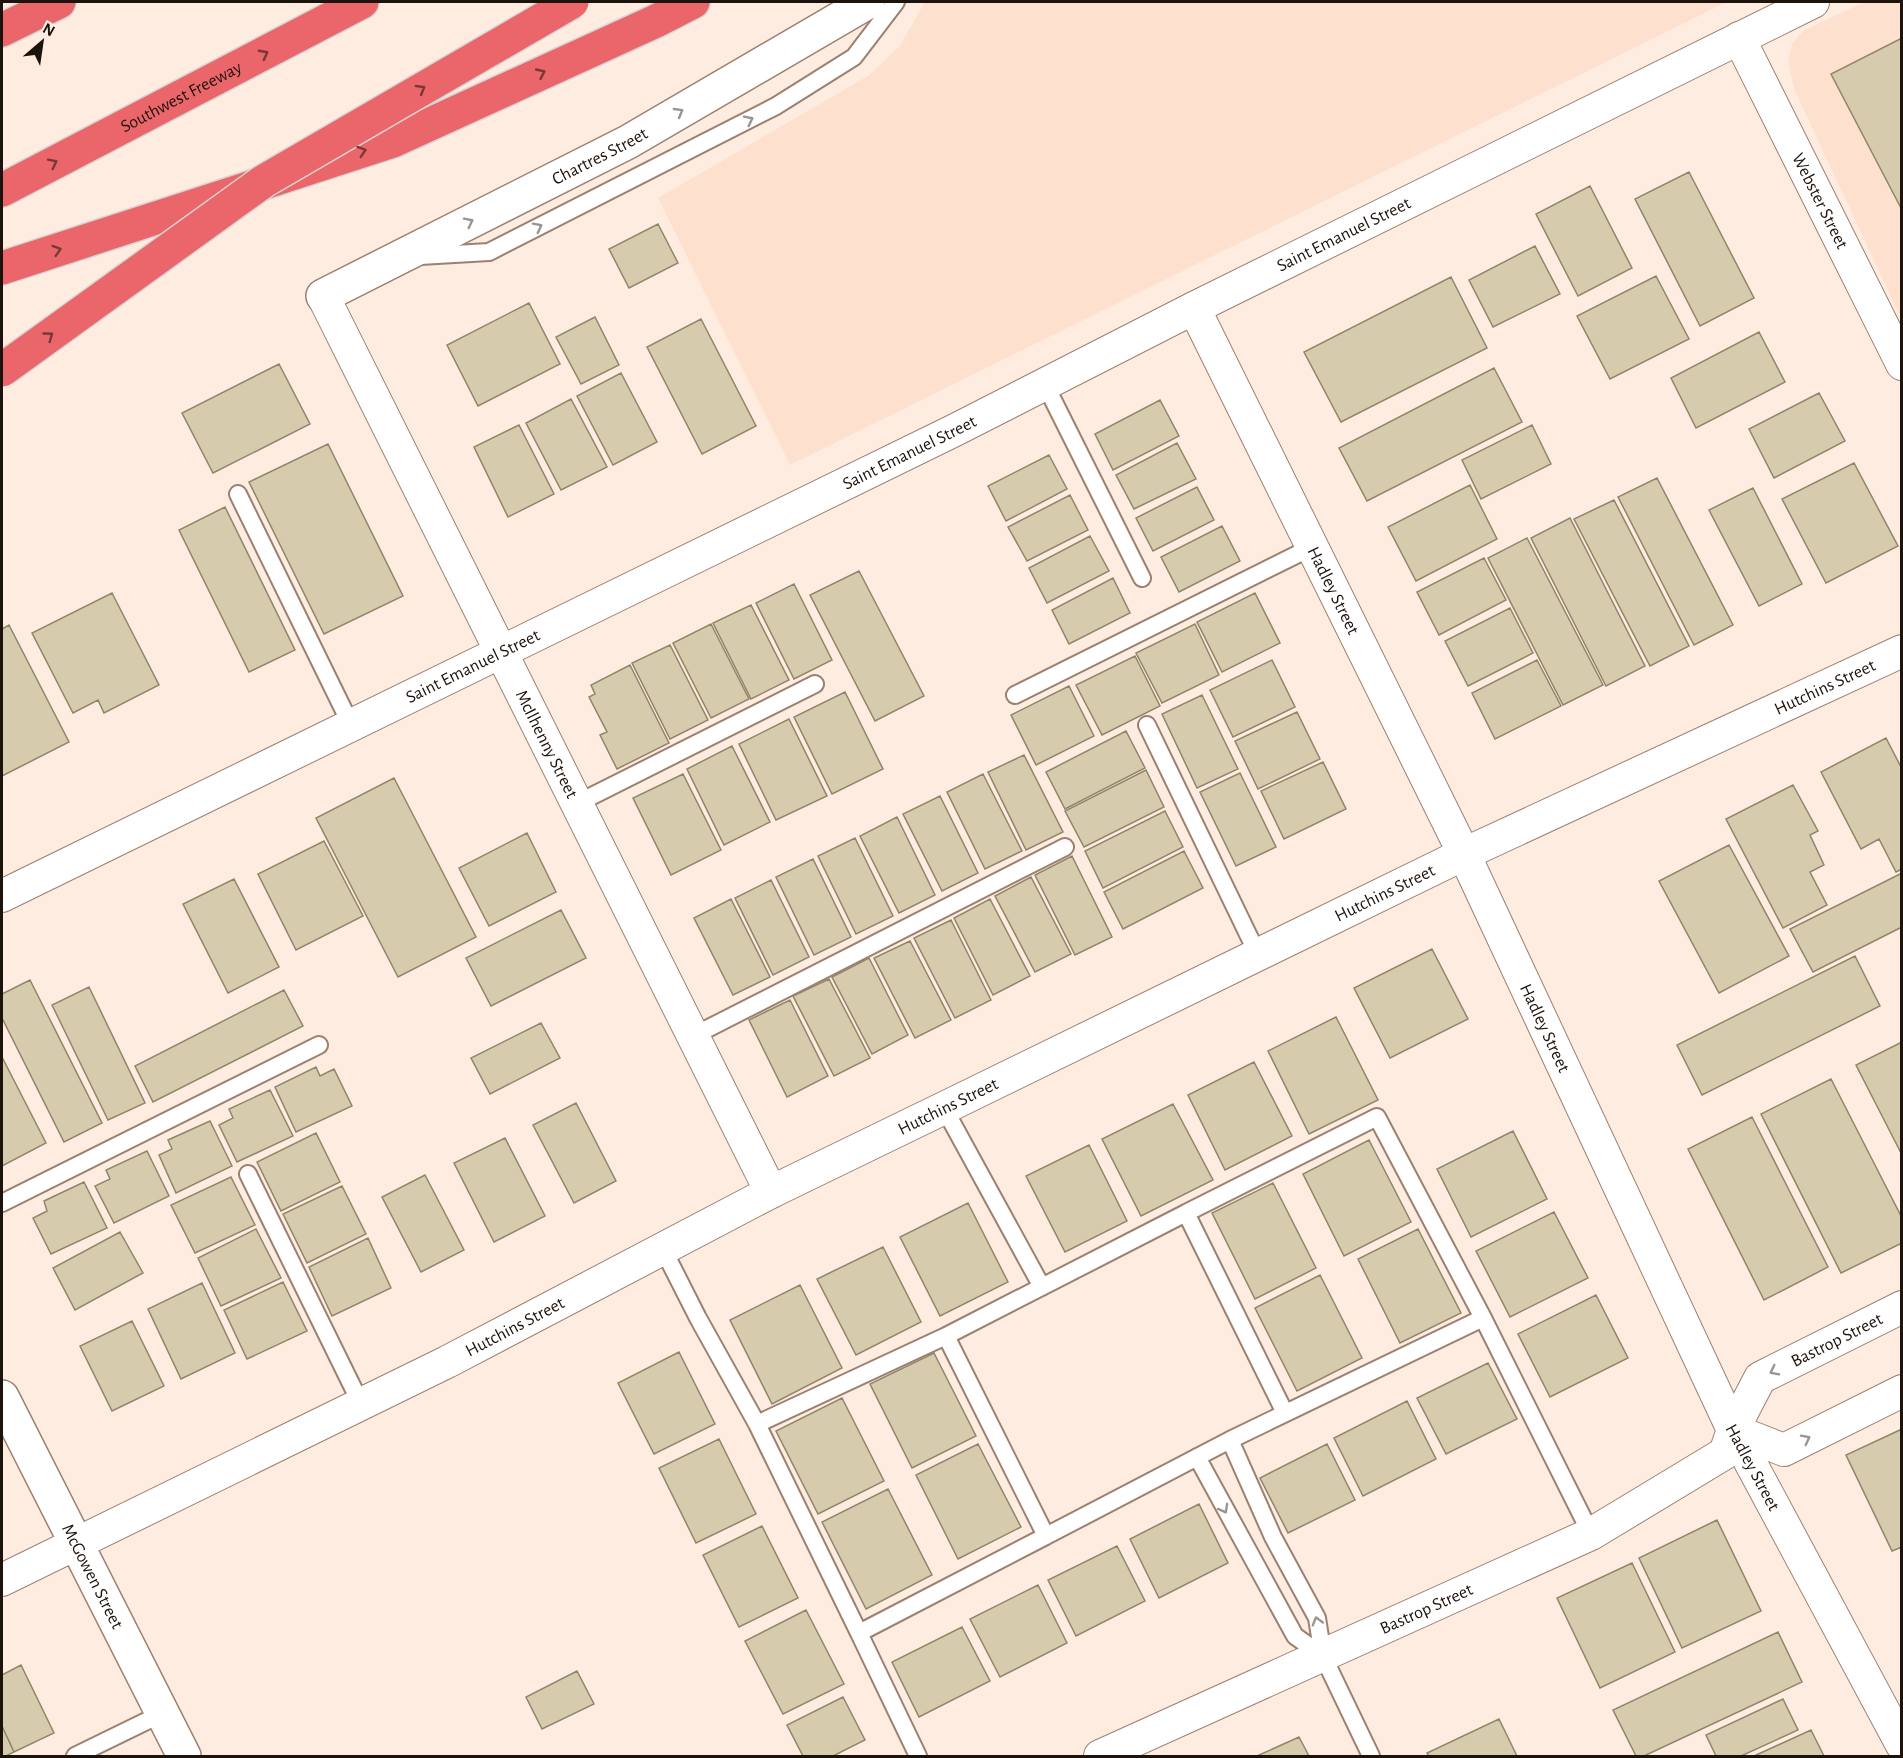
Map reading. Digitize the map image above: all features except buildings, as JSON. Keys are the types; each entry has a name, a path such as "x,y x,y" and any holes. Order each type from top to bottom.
{"highway":[{"path":"2,30 59,2"},
{"name":"Southwest Freeway","path":"2,190 362,2"},
{"path":"2,370 264,181 572,2"},
{"path":"2,268 393,141 693,2"}],"street":[{"name":"Chartres Street","path":"323,296 628,142 868,2"},
{"name":"Saint Emanuel Street","path":"2,896 955,430 1813,2"},
{"name":"Webster Street","path":"1739,38 1902,364"},
{"name":"McIlhenny Street","path":"323,296 771,1192"},
{"name":"Hadley Street","path":"1194,309 1464,854 1733,1431 1899,1735"},
{"name":"Hutchins Street","path":"2,1580 447,1362 771,1192 944,1107 1464,854 1902,651"},
{"name":"Bastrop Street","path":"1100,1756 1591,1534 1725,1453 1733,1431 1760,1378 1902,1307"},
{"path":"1733,1431 1784,1450 1902,1391"},
{"name":"McGowen Street","path":"2,1397 184,1756"}],"lane":[{"path":"401,257 489,252 776,106 854,57 896,2"},
{"path":"1045,384 1142,578"},
{"path":"238,494 351,725"},
{"path":"1015,695 1312,547"},
{"path":"576,804 815,684"},
{"path":"1147,725 1258,955"},
{"path":"693,1036 1065,847"},
{"path":"2,1203 319,1045"},
{"path":"944,1107 1042,1287"},
{"path":"757,1424 946,1336 1377,1117 1483,1318 1591,1534"},
{"path":"248,1174 361,1404"},
{"path":"1186,1214 1285,1413"},
{"path":"663,1249 698,1318 757,1424 918,1756"},
{"path":"859,1633 1230,1440 1483,1318"},
{"path":"946,1336 1046,1536"},
{"path":"1230,1440 1272,1537 1317,1618 1323,1656 1371,1756"},
{"path":"1197,1457 1295,1636 1323,1656"},
{"path":"75,1756 163,1713"}],"shaded area":[{"path":"925,2 1727,2 790,465 658,198 868,76 899,47"},
{"path":"1864,2 1901,2 1901,318 1794,89 1788,61 1792,44 1803,31"}]}
